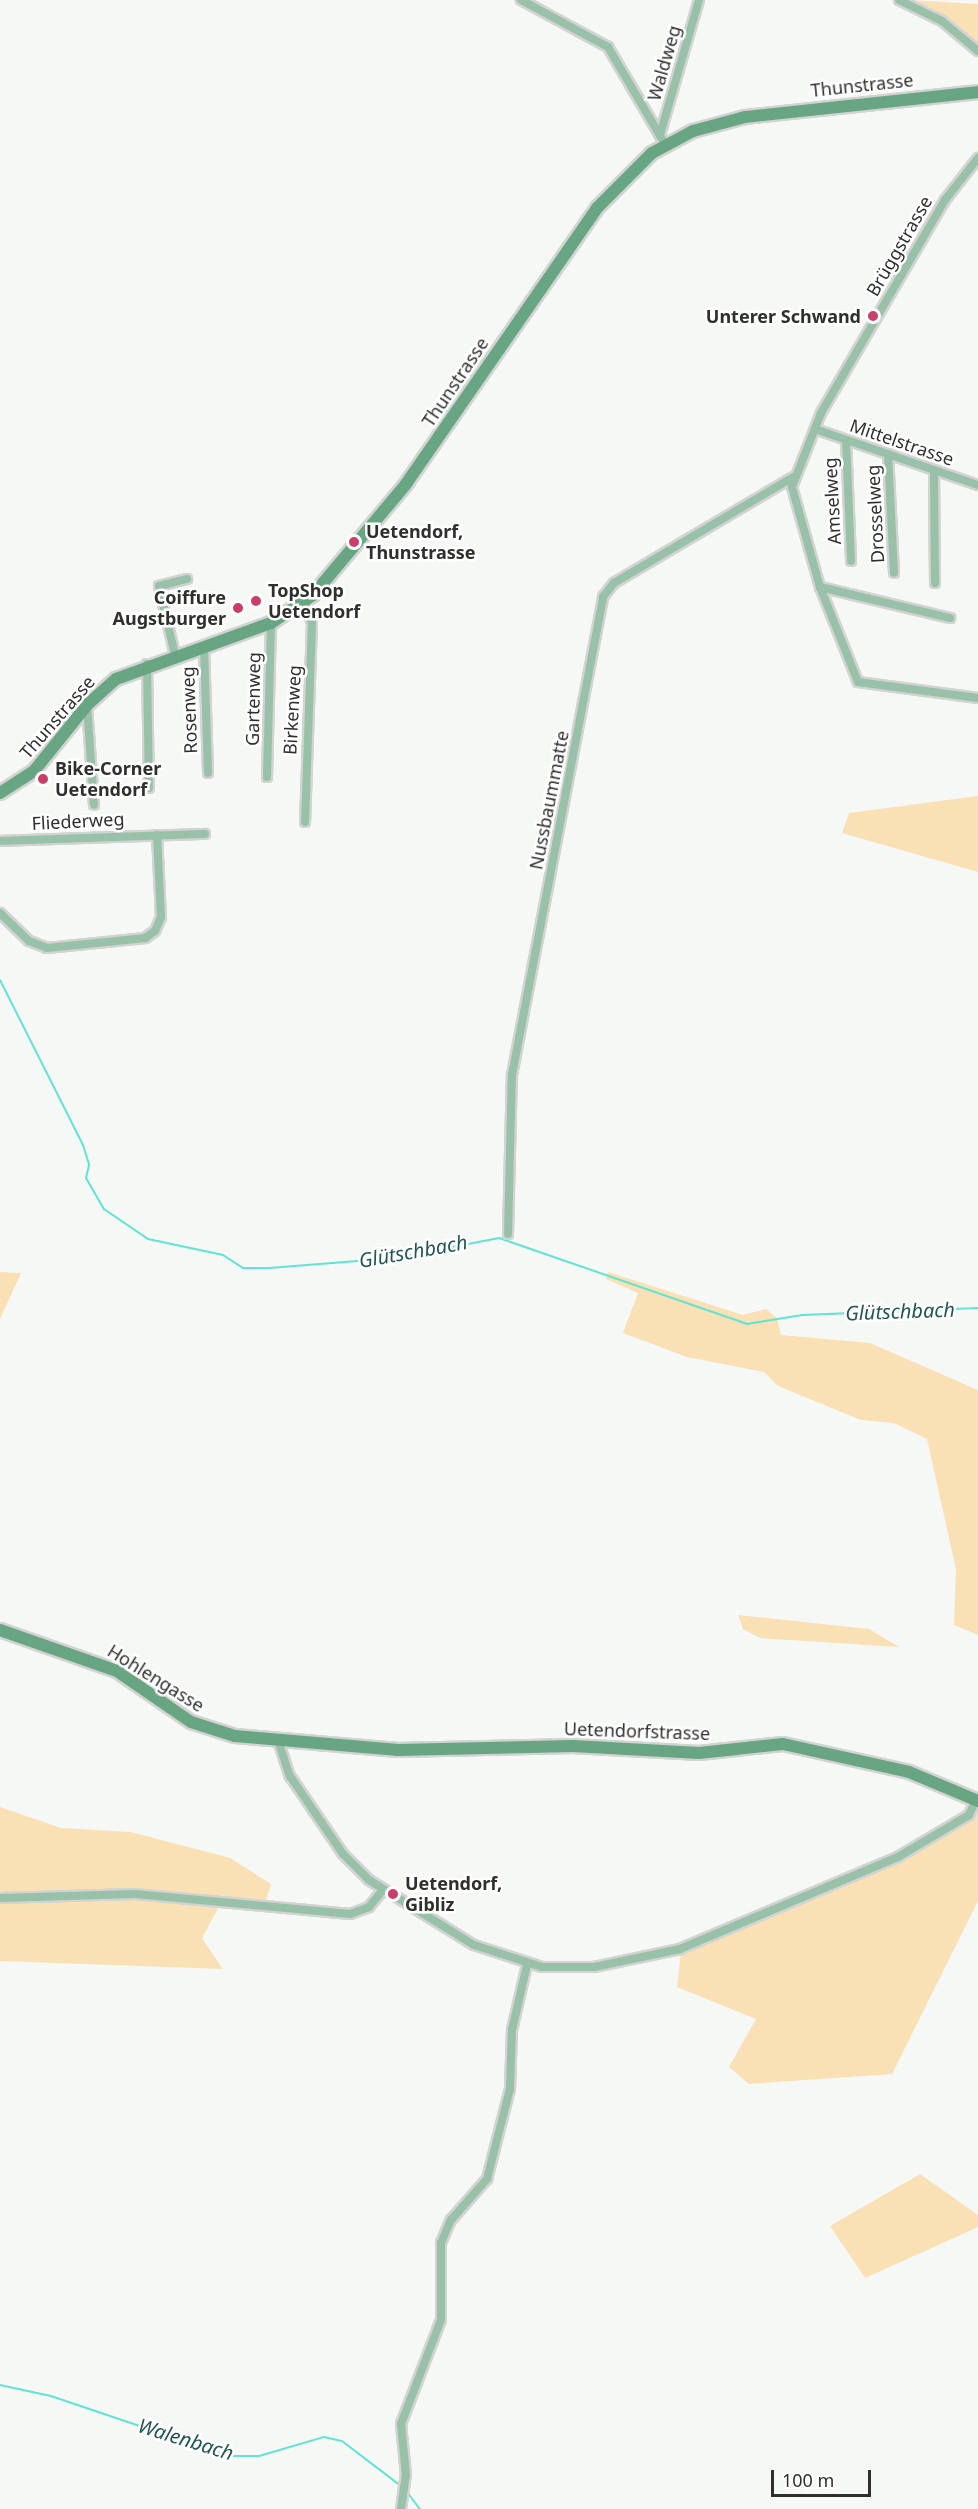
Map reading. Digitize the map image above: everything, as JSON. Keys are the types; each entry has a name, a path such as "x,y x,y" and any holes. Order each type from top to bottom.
{"main road":[{"name":"Thunstrasse","path":"0,793 34,771 87,705 116,679 147,664 271,623 305,602 394,500 597,208 630,170 662,140 754,116 978,92"},
{"name":"Hohlengasse","path":"0,1630 117,1671 200,1726 260,1739 278,1740"},
{"name":"Uetendorfstrasse","path":"278,1740 356,1748 584,1746 699,1754 783,1744 909,1772 977,1801"}],"street":[{"path":"520,0 604,43 662,140"},
{"name":"Waldweg","path":"662,140 699,0"},
{"path":"899,0 942,21 978,51"},
{"name":"Brüggstrasse","path":"793,477 815,429 948,193 978,158"},
{"name":"Mittelstrasse","path":"815,429 978,485"},
{"name":"Amselweg","path":"846,440 851,561"},
{"name":"Drosselweg","path":"888,454 894,573"},
{"path":"934,470 935,583"},
{"path":"793,477 797,515 820,587 861,685 978,698"},
{"name":"Nussbaummatte","path":"508,1234 512,1075 603,597 614,582 793,477"},
{"path":"175,655 159,586 188,579"},
{"path":"820,587 950,618"},
{"name":"Birkenweg","path":"305,602 312,623 305,822"},
{"name":"Gartenweg","path":"267,777 271,623"},
{"name":"Rosenweg","path":"204,646 208,773"},
{"path":"147,664 149,788"},
{"path":"87,705 94,805"},
{"name":"Fliederweg","path":"0,841 205,834"},
{"path":"0,913 29,941 46,948 145,938 155,931 161,917 157,835"},
{"path":"278,1740 282,1762 332,1839 382,1891 474,1945 527,1965 594,1967 680,1949 898,1857 969,1815 977,1801"},
{"path":"0,1898 135,1894 350,1914 369,1906 382,1891"},
{"path":"401,2509 406,2490 401,2424 441,2319 441,2243 451,2220 487,2179 510,2089 512,2030 527,1965"}],"shaded area":[{"path":"908,0 978,4 978,44 929,12 930,7"},
{"path":"978,796 978,872 842,833 849,813"},
{"path":"0,1272 21,1273 0,1319"},
{"path":"608,1272 743,1315 766,1309 777,1318 781,1335 870,1343 978,1390 978,1635 954,1625 956,1569 927,1439 894,1423 861,1420 778,1386 764,1372 687,1357 623,1333 638,1293 606,1279"},
{"path":"738,1615 869,1629 899,1647 760,1638 743,1629"},
{"path":"0,1807 61,1828 131,1832 230,1858 271,1884 265,1904 222,1901 202,1938 223,1969 0,1961"},
{"path":"978,1810 978,1901 892,2074 749,2084 729,2067 756,2019 677,1987 681,1952 911,1855"},
{"path":"920,2174 978,2215 978,2227 865,2278 830,2226"}],"waterway":[{"name":"Glütschbach","path":"0,980 83,1145 89,1165 86,1178 104,1209 148,1239 223,1255 243,1268 269,1268 396,1258 499,1238 747,1324 802,1315 978,1308"},
{"name":"Walenbach","path":"0,2385 51,2396 228,2456 259,2456 324,2437 342,2441 401,2486"},
{"name":"Walenbach","path":"407,2492 420,2509"}],"place":[{"name":"Unterer Schwand","path":"873,316"},
{"name":"Uetendorf, Thunstrasse","path":"354,542"},
{"name":"TopShop Uetendorf","path":"256,601"},
{"name":"Coiffure Augstburger","path":"238,608"},
{"name":"Bike-Corner Uetendorf","path":"43,779"},
{"name":"Uetendorf, Gibliz","path":"393,1894"}]}
